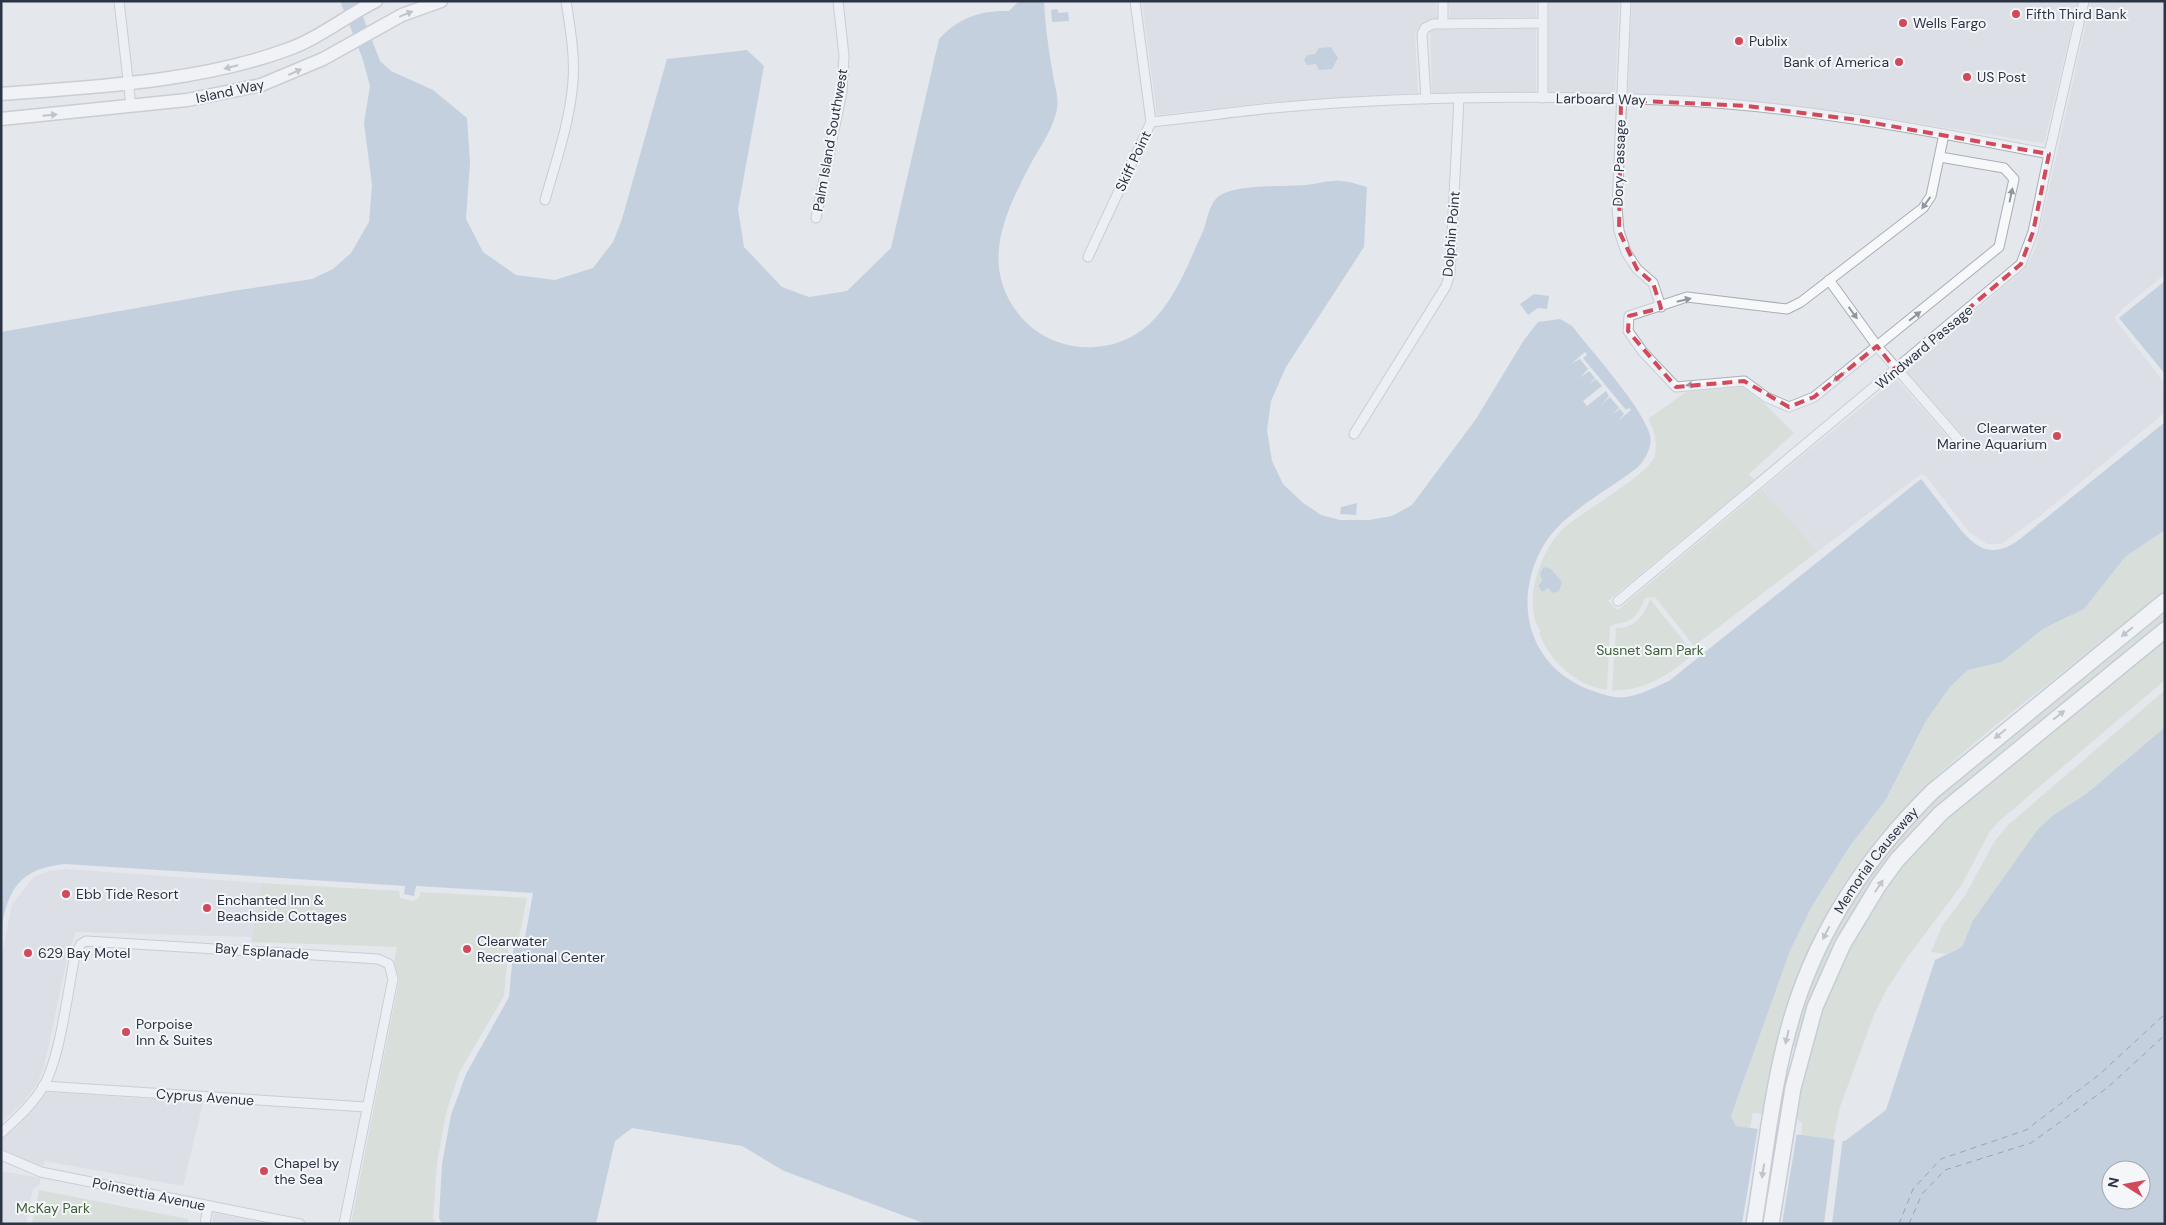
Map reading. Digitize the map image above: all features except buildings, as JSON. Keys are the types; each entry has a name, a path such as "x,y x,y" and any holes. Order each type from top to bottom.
{"main road":[{"name":"Memorial Causeway","path":"1754,1224 1783,1053 1801,990 1826,933 1862,871 1907,816 1933,791 2165,601"},
{"name":"Memorial Causeway","path":"1771,1224 1799,1059 1815,1007 1828,974 1861,914 1897,860 1947,807 2165,630"}],"street":[{"path":"119,1 131,106"},
{"name":"Island Way","path":"1,94 129,82 215,71 260,60 289,49 376,1"},
{"name":"Island Way","path":"1,119 188,100 261,85 289,75 402,15 441,1"},
{"path":"545,200 569,112 573,80 572,48 566,1"},
{"name":"Palm Island Southwest","path":"816,218 842,92 844,56 838,1"},
{"name":"Skiff Point","path":"1088,257 1151,122 1135,1"},
{"path":"1443,1 1444,24"},
{"path":"1542,1 1543,98"},
{"name":"Dory Passage","path":"1626,1 1617,207 1619,231 1626,252 1637,269 1654,283 1661,307"},
{"name":"Windward Passage","path":"1618,601 2021,264 2032,238 2084,1"},
{"path":"1426,99 1422,34 1425,28 1433,24 1542,22"},
{"name":"Dolphin Point","path":"1354,434 1446,286 1450,273 1459,98"},
{"name":"Larboard Way","path":"1151,122 1274,108 1426,99 1663,100 1746,106 1851,118 2049,154"},
{"path":"1940,157 2004,168 2014,179 1999,247 1814,396 1789,407 1766,397 1744,381 1676,386 1649,358 1628,331 1629,316 1688,298 1787,309 1829,280 1923,208 1931,196 1944,134"},
{"path":"1829,280 1896,370 1964,446"},
{"name":"Bay Esplanade","path":"1,1133 28,1107 43,1086 56,1050 77,949 86,941 112,941 378,959 389,964 392,979 344,1224"},
{"name":"Cyprus Avenue","path":"43,1086 366,1107"},
{"name":"Poinsettia Avenue","path":"1,1155 41,1172 300,1224"},
{"path":"205,1224 208,1206"}],"highlighted area":[{"path":"1621,100 1746,106 1851,119 2049,154 2033,232 2021,264 1896,370 1877,346 1814,397 1789,407 1744,381 1676,387 1628,331 1629,316 1661,308 1653,283 1637,269 1619,231"}],"shaded area":[{"path":"1142,1 1436,1 1437,18 1422,22 1415,34 1418,93 1274,102 1157,115"},
{"path":"1449,1 1536,1 1536,17 1450,18"},
{"path":"1549,1 1619,1 1615,94 1549,92"},
{"path":"1632,1 2078,1 2044,143 1851,113 1747,100 1628,94"},
{"path":"2091,1 2165,1 2165,274 2122,309 2114,318 2163,381 2164,413 2040,516 2001,544 1987,544 1969,532 1926,476 1921,474 1818,551 1762,489 1896,379 1963,454 1973,447 1905,371 2026,268 2036,247"},
{"path":"1536,29 1536,92 1432,93 1430,32 1435,30"},
{"path":"66,869 261,883 252,937 76,932 68,954 44,1067 37,1084 23,1103 1,1123 1,960 12,904 34,877 49,871"},
{"path":"47,1092 203,1103 183,1186 45,1161 43,1166 1,1159 1,1138 19,1126"},
{"path":"1,1171 41,1178 39,1185 33,1189 26,1224 1,1224"},
{"path":"214,1213 268,1224 212,1224"}],"green space":[{"path":"1743,387 1764,403 1794,433 1749,474 1754,480 1608,601 1618,610 1762,489 1818,551 1694,646 1655,597 1645,598 1640,609 1629,621 1610,627 1607,690 1596,688 1574,677 1556,662 1549,652 1543,642 1539,632 1541,631 1535,619 1533,603 1534,586 1546,553 1555,538 1569,524 1628,483 1650,463 1655,455 1656,441 1648,419 1686,392"},
{"path":"2165,530 2165,590 2008,715 1939,774 1907,805 1851,873 1827,912 1799,974 1781,1033 1764,1114 1753,1113 1750,1128 1736,1126 1731,1116 1790,951 1812,906 1850,846 1885,801 1926,721 1950,687 1968,670 2002,662 2043,629 2069,617 2107,579 2125,557"},
{"name":"Susnet Sam Park","path":"1650,599 1694,654 1657,680 1625,690 1612,691 1616,628 1628,626 1638,620 1645,611"},
{"path":"2158,615 2164,617 2163,623 1979,771 1937,807 1911,833 1873,881 1856,907 1827,961 1804,1018 1795,1047 1791,1046 1799,1014 1822,952 1854,893 1917,813"},
{"path":"2165,637 2165,680 1998,822 1989,833 1961,886 1907,958 1887,989 1874,1015 1840,1107 1833,1140 1801,1136 1802,1123 1795,1118 1798,1098 1823,1002 1861,924 1905,859 1938,825"},
{"path":"2165,690 2165,727 2086,794 2055,814 1972,922 1962,947 1946,954 1931,952 1942,926 1966,894 1994,842 2008,825"},
{"path":"261,883 399,891 400,898 413,901 418,899 421,892 527,898 519,937 512,937 509,941 504,996 460,1071 446,1113 437,1164 433,1218 436,1224 351,1224 399,980 394,962 397,947 251,942"},
{"name":"McKay Park","path":"39,1190 188,1219 188,1224 32,1224"}],"water":[{"path":"340,1 357,1 380,61 391,71 433,90 467,118 470,162 466,219 483,252 516,275 555,280 593,268 613,242 622,219 667,59 747,50 764,66 738,209 744,247 782,287 809,297 847,291 891,248 939,39 954,26 971,17 989,12 1009,11 1019,1 1044,1 1057,108 1048,134 1020,184 1005,222 1000,241 1001,279 1008,298 1021,317 1036,331 1064,344 1094,347 1117,343 1136,334 1152,322 1165,306 1186,269 1204,229 1211,206 1222,195 1244,188 1306,185 1332,181 1347,182 1367,187 1364,247 1286,367 1271,401 1267,430 1272,461 1283,484 1302,502 1321,515 1340,520 1369,520 1392,516 1412,505 1476,419 1524,340 1538,322 1560,319 1572,326 1635,407 1649,432 1651,441 1644,460 1638,467 1571,515 1549,537 1541,550 1533,570 1528,591 1528,611 1532,630 1539,648 1551,664 1566,677 1600,694 1621,697 1632,696 1669,681 1921,479 1972,541 1980,547 1998,550 2020,539 2165,422 2165,530 2125,557 2084,609 2043,629 2002,662 1968,670 1950,687 1926,721 1885,801 1850,846 1812,906 1790,951 1731,1116 1736,1126 1845,1141 1886,1110 1935,960 1962,947 1972,922 2038,829 2055,814 2086,794 2165,727 2165,1224 926,1224 784,1171 742,1146 632,1128 615,1141 596,1224 442,1224 439,1218 442,1164 451,1115 466,1074 509,997 514,942 524,943 533,893 416,886 414,896 404,894 405,886 65,864 37,870 19,883 8,902 1,929 1,332 312,279 333,269 351,253 369,222 372,185 364,123 370,86 362,57"},
{"path":"1057,9 1059,13 1068,12 1069,21 1052,22 1051,10"},
{"path":"1331,47 1338,58 1332,69 1319,70 1316,64 1307,65 1304,60 1307,55 1315,54 1319,48"},
{"path":"2165,281 2165,374 2119,318"},
{"path":"1534,294 1549,296 1547,309 1538,308 1528,315 1520,304"},
{"path":"1357,503 1356,515 1340,514 1341,507"},
{"path":"1544,567 1551,569 1562,582 1559,591 1553,593 1548,588 1542,592 1538,586 1542,581 1540,573"}],"pier":[{"path":"1585,352 1587,355 1583,358 1626,410 1629,408 1631,410 1618,421 1624,414 1620,409 1611,415 1619,408 1610,397 1602,404 1609,396 1606,391 1587,406 1583,401 1602,386 1596,379 1588,385 1595,378 1589,371 1580,378 1588,369 1580,359 1571,364"},
{"path":"1758,1127 1797,1133 1782,1224 1742,1224"},
{"path":"1835,1138 1843,1138 1832,1224 1824,1224"}],"ferry route":[{"path":"1899,1224 1913,1189 1941,1159 2026,1130 2100,1074 2165,1014"},
{"path":"1909,1224 1922,1194 1945,1170 2031,1143 2107,1088 2165,1035"}],"place":[{"name":"Fifth Third Bank","path":"2016,14"},
{"name":"Wells Fargo","path":"1903,23"},
{"name":"Publix","path":"1739,41"},
{"name":"Bank of America","path":"1899,62"},
{"name":"US Post","path":"1967,77"},
{"name":"Clearwater Marine Aquarium","path":"2057,436"},
{"name":"Ebb Tide Resort","path":"66,894"},
{"name":"Enchanted Inn & Beachside Cottages","path":"207,908"},
{"name":"Clearwater Recreational Center","path":"467,949"},
{"name":"629 Bay Motel","path":"28,953"},
{"name":"Porpoise Inn & Suites","path":"126,1032"},
{"name":"Chapel by the Sea","path":"264,1171"}]}
